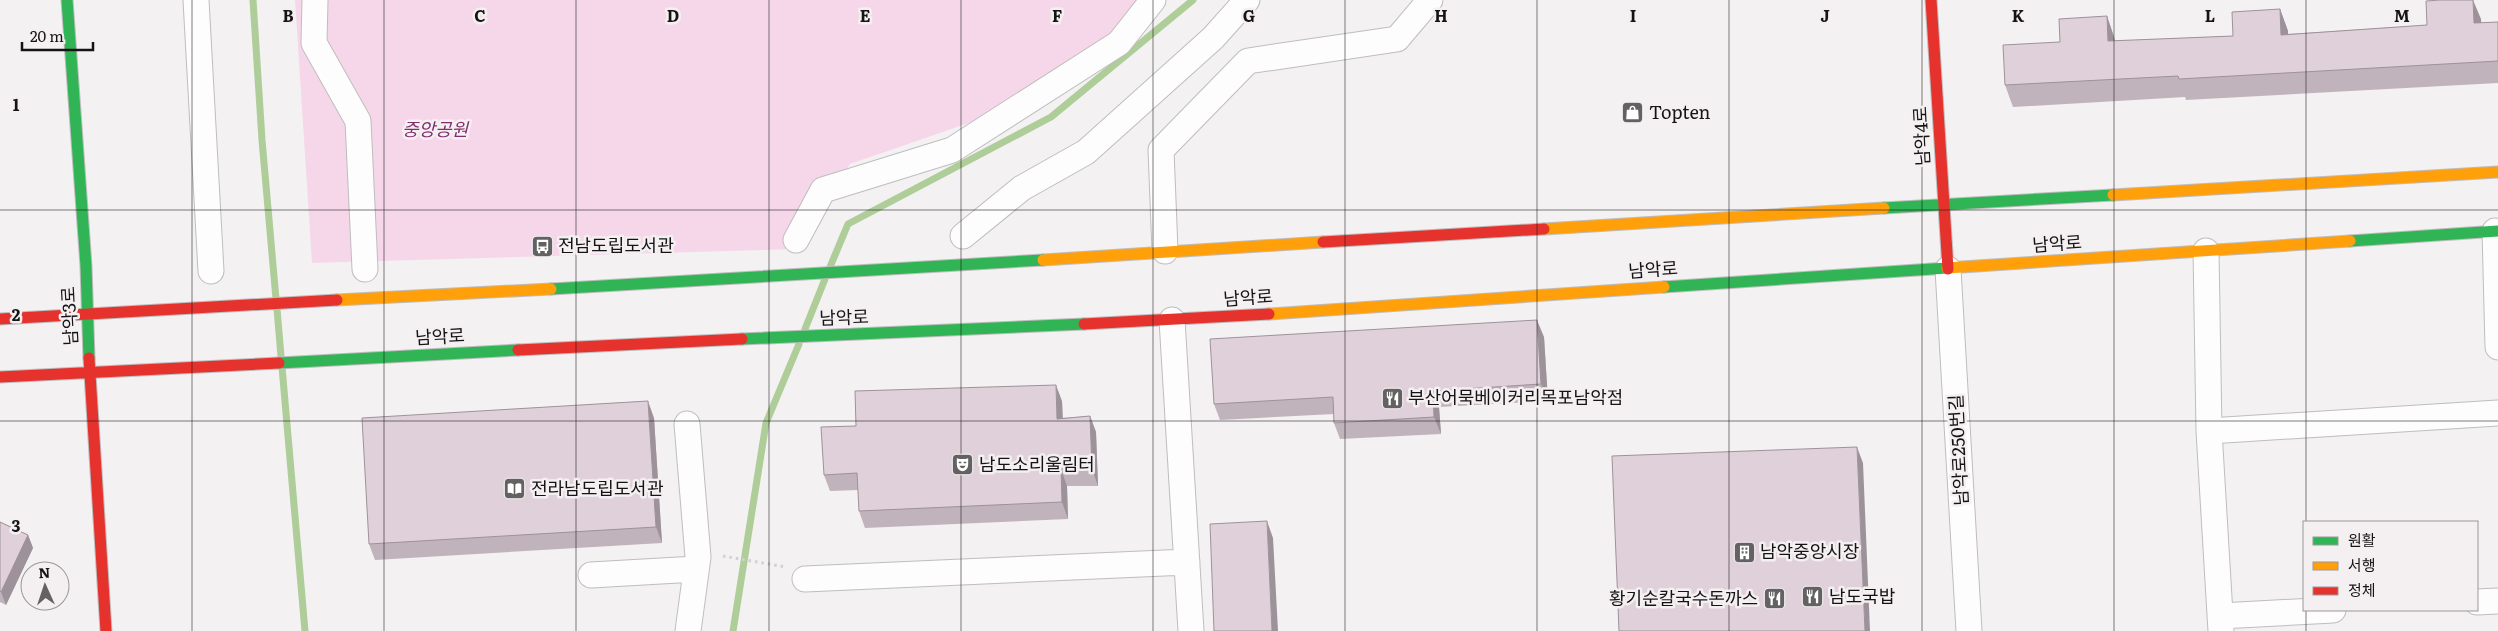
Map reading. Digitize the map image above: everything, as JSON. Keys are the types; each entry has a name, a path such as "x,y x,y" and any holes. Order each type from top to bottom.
{"street":[{"name":"남악3로","path":"67,0 86,266 86,312 106,631"},
{"path":"196,0 211,271"},
{"path":"315,0 314,43 358,122 365,269"},
{"path":"796,240 822,190 952,150 1119,43 1153,0"},
{"path":"963,236 1022,188 1086,152 1213,38 1246,0"},
{"path":"1165,251 1161,150 1248,61 1397,39 1430,0"},
{"name":"남악4로","path":"1931,0 1948,270"},
{"path":"0,318 86,312 202,309 910,269 1165,251 2498,172"},
{"path":"2496,231 2498,347"},
{"name":"남악로","path":"0,377 742,339 1172,320 1948,270 2496,231"},
{"path":"2206,251 2209,431 2221,623 2324,611"},
{"name":"남악로250번길","path":"1948,270 1969,631"},
{"path":"1172,320 1191,631"},
{"path":"2209,431 2498,413"},
{"path":"687,424 698,557 688,631"},
{"path":"805,579 1187,562"},
{"path":"592,576 696,569"},
{"path":"2478,602 2498,601"}],"path":[{"path":"720,555 771,564"}],"green space":[{"name":"중앙공원","path":"295,0 1140,0 1067,89 850,164 799,249 312,263"}],"building":[{"path":"2473,0 2474,23 2498,22 2498,61 2179,79 2178,76 2005,85 2003,45 2060,42 2059,19 2107,16 2108,41 2233,36 2232,12 2280,9 2281,35 2427,25 2426,1"},
{"path":"1537,320 1541,384 1433,391 1434,417 1334,423 1333,397 1214,404 1210,339"},
{"name":"남도소리울림터","path":"1056,385 1057,419 1090,416 1092,469 1061,469 1062,502 859,511 857,473 824,475 821,427 856,426 855,391"},
{"name":"전라남도립도서관","path":"648,401 656,527 369,544 362,418"},
{"name":"남악중앙시장","path":"1857,447 1865,631 1619,631 1612,456"},
{"path":"1267,521 1272,631 1214,631 1210,524"},
{"path":"0,522 28,535 1,592 0,591"}],"waterway":[{"path":"253,0 262,140 276,299"},
{"path":"830,267 848,224 1051,117 1193,0"},
{"path":"805,329 825,279"},
{"path":"277,309 281,356"},
{"path":"733,631 766,423 799,344"},
{"path":"282,367 305,631"}],"traffic: fast":[{"path":"67,0 86,266 89,358"},
{"path":"1884,208 2113,195"},
{"path":"2350,241 2498,231"},
{"path":"551,289 1043,260"},
{"path":"1664,287 1947,268"},
{"path":"742,339 1084,324"},
{"path":"279,363 518,350"}],"traffic: slow":[{"path":"2113,195 2498,172"},
{"path":"1544,229 1884,208"},
{"path":"1947,268 2350,241"},
{"path":"1043,260 1323,242"},
{"path":"1269,314 1664,287"},
{"path":"337,300 551,289"}],"traffic: jam":[{"path":"1931,0 1948,269"},
{"path":"1323,242 1544,229"},
{"path":"0,319 337,300"},
{"path":"1084,324 1269,314"},
{"path":"518,350 742,339"},
{"path":"89,358 106,631"},
{"path":"0,377 279,363"}],"place":[{"name":"Topten","path":"1633,113"},
{"name":"전남도립도서관","path":"542,246"},
{"name":"부산어묵베이커리목포남악점","path":"1392,398"},
{"name":"남도소리울림터","path":"963,465"},
{"name":"전라남도립도서관","path":"515,489"},
{"name":"남악중앙시장","path":"1744,552"},
{"name":"남도국밥","path":"1813,597"},
{"name":"황기순칼국수돈까스","path":"1774,599"}]}
